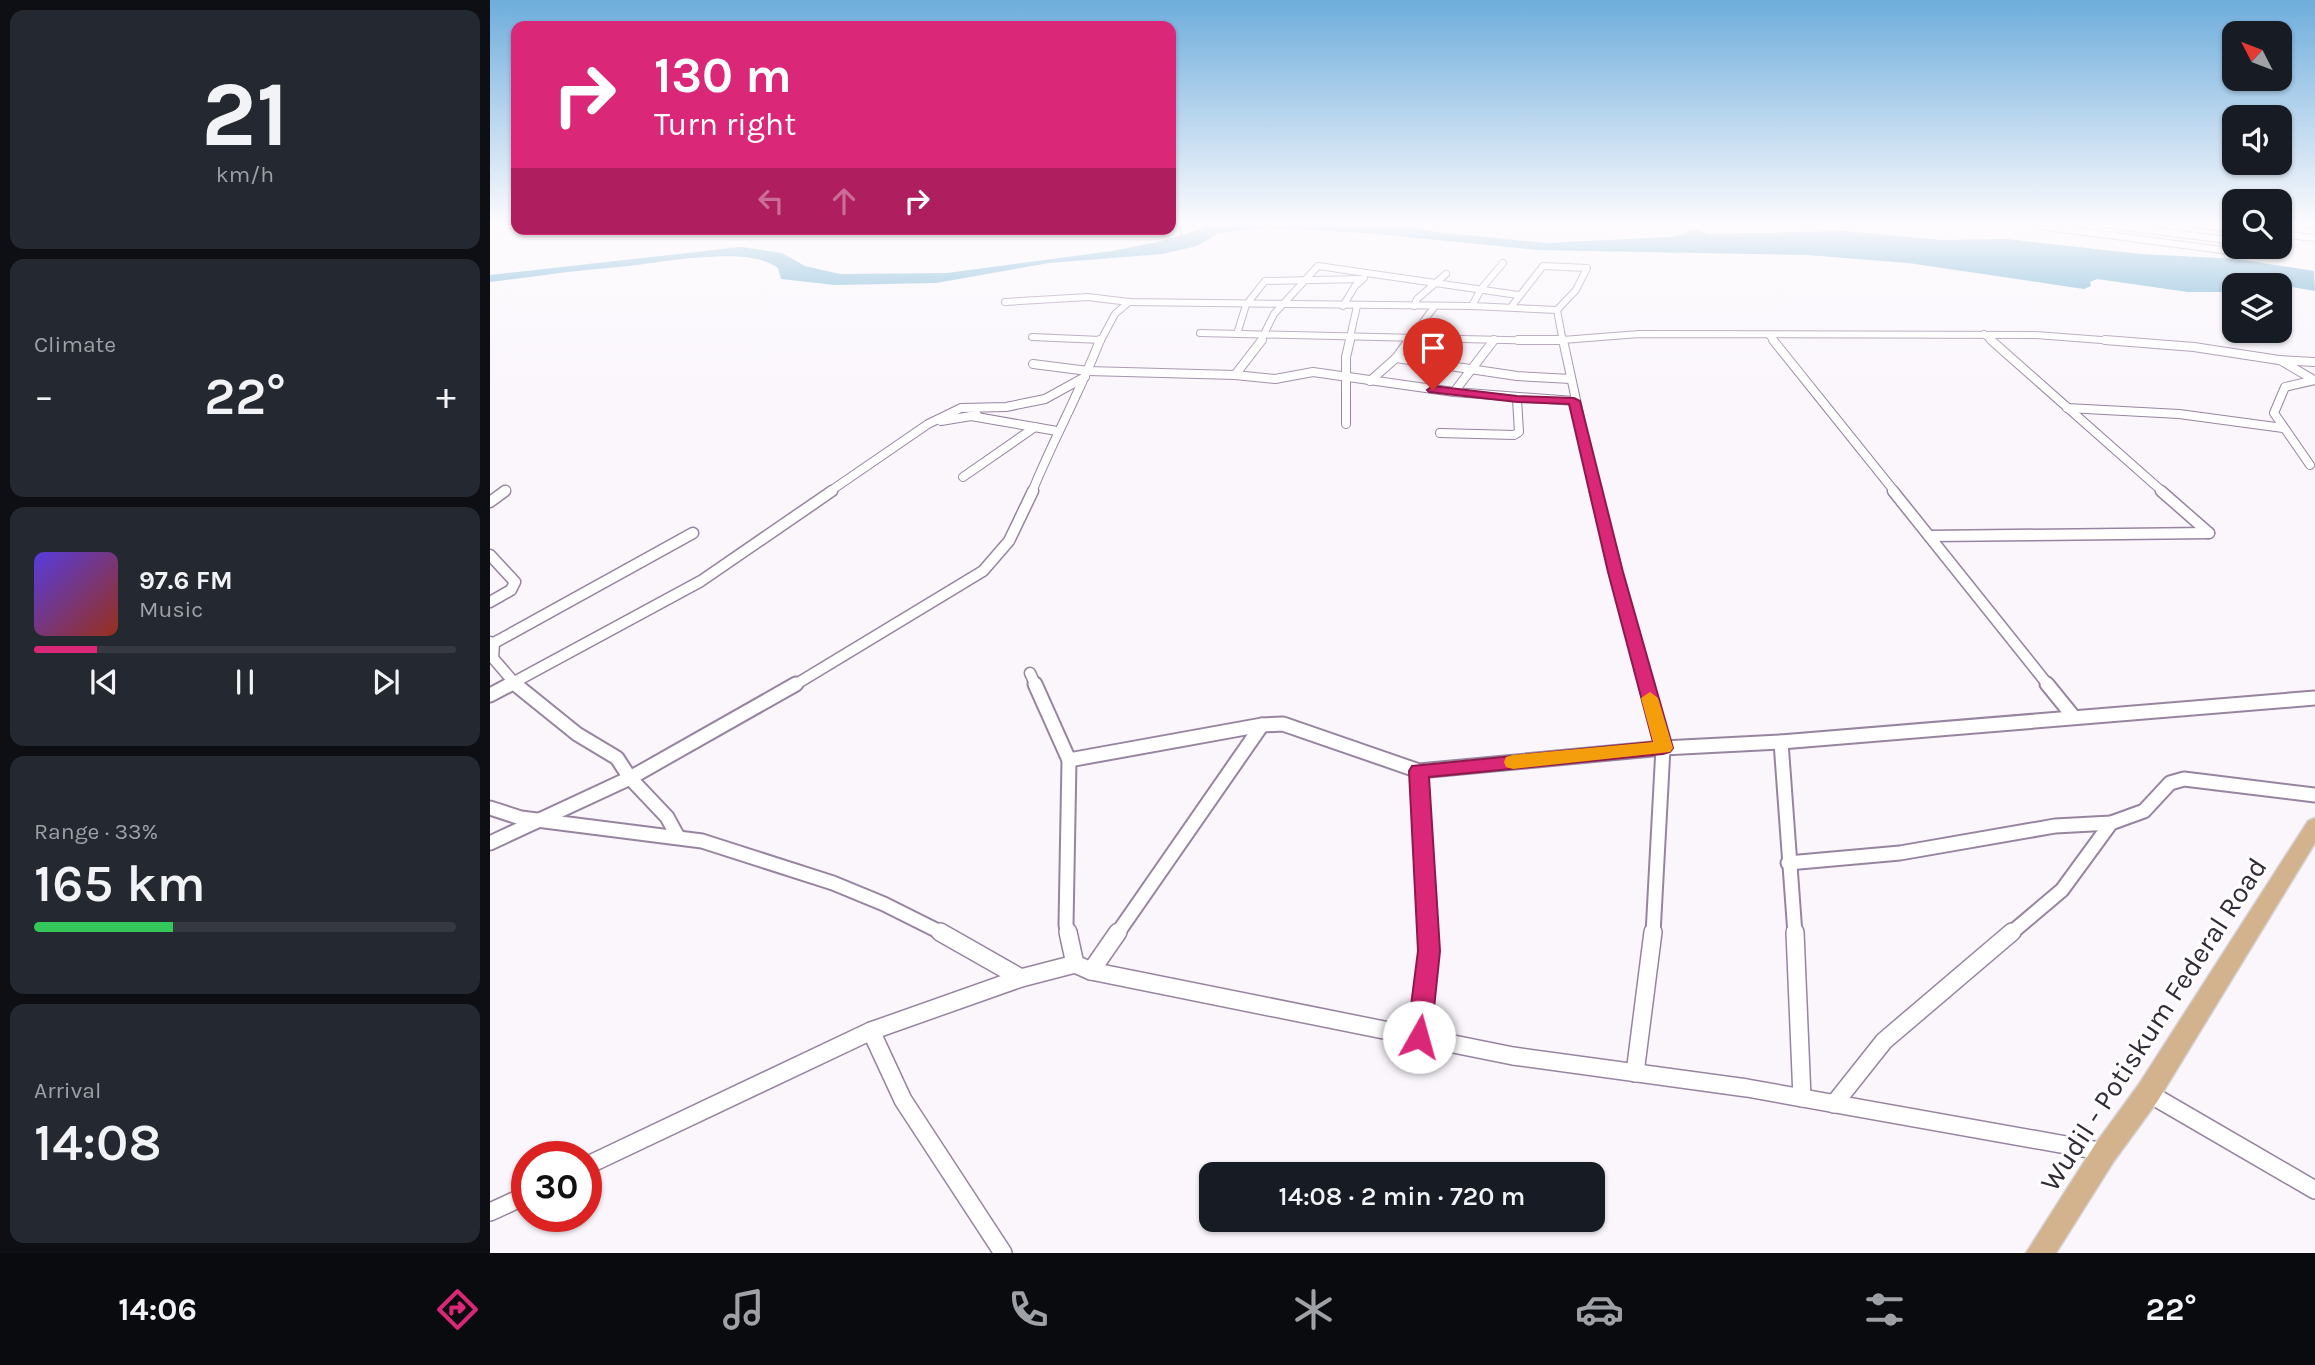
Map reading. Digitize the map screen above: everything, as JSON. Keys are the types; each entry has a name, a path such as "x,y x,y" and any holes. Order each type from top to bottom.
{"main road":[{"name":"Wudil - Potiskum Federal Road","path":"2040,1253 2105,1152 2148,1093 2315,826"}],"street":[{"path":"1237,334 1245,305 1264,282"},
{"path":"1235,375 1265,336 1274,314 1303,282"},
{"path":"1343,306 1360,282"},
{"path":"1414,306 1417,299 1434,282"},
{"path":"1438,282 1518,295"},
{"path":"1472,306 1487,282"},
{"path":"1511,307 1529,282"},
{"path":"1557,310 1580,282"},
{"path":"1005,302 1088,297 1129,302 1472,306 1557,310"},
{"path":"490,843 630,778 784,691 1000,557 1017,528 1057,431 1076,397 1101,340 1118,309 1129,302"},
{"path":"1346,424 1349,335 1357,306"},
{"path":"1370,381 1396,358 1436,306"},
{"path":"1557,310 1574,401 1615,572 1663,748 1655,917 1636,1073"},
{"path":"1200,333 1494,340 1639,334 2036,335 2194,346 2279,360 2315,362"},
{"path":"1929,536 2209,533 1984,334"},
{"path":"1769,335 2073,716"},
{"path":"1032,337 1101,340"},
{"path":"1454,393 1494,340"},
{"path":"1396,358 1472,370 1571,379"},
{"path":"2279,360 2314,380"},
{"path":"1033,364 1087,374 1235,375 1275,379 1304,372 1454,393 1574,401"},
{"path":"1045,399 1087,374"},
{"path":"2310,465 2274,413 2285,387 2314,380"},
{"path":"928,424 1045,399 1076,397"},
{"path":"1440,433 1514,435 1519,432 1520,425 1517,399"},
{"path":"490,695 511,681 701,582 928,424 961,408 1006,407"},
{"path":"2067,408 2179,414 2283,428"},
{"path":"971,416 1057,431"},
{"path":"963,477 1035,427"},
{"path":"490,502 506,491"},
{"path":"678,837 667,817 630,778 618,758 577,734 511,681 493,658 492,642 693,533"},
{"path":"490,555 515,582 511,590 490,602"},
{"path":"1030,673 1069,760 1066,925 1075,964"},
{"path":"1069,760 1262,725 1283,724 1419,771 1663,748 2315,698"},
{"path":"1091,971 1262,725"},
{"path":"1781,741 1800,1006 1802,1098"},
{"path":"1419,771 1429,951 1419,1037"},
{"path":"1788,863 1900,852 2055,826 2110,823 2144,811 2170,783 2184,779 2315,795"},
{"path":"490,808 521,818 678,837 731,849 819,879 907,915 1021,978"},
{"path":"1834,1104 1884,1041 2062,890 2110,823"},
{"path":"602,1158 870,1031 1021,978 1075,964 1091,971 1513,1056 1802,1098 2105,1152"},
{"path":"870,1031 903,1100 1003,1253"},
{"path":"2148,1093 2315,1190"},
{"path":"490,1212 511,1202"}],"water":[{"path":"812,282 939,282 835,285"},
{"path":"2040,282 2090,282 2091,286 2084,289"},
{"path":"2121,282 2222,282 2222,292 2188,292"},
{"path":"2292,282 2315,282 2315,291 2292,287"}],"slow traffic":[{"path":"1513,762 1663,748 1650,698"}],"route":[{"path":"1419,1037 1429,951 1419,771 1663,748 1615,572 1574,401 1517,399 1433,390"}]}
